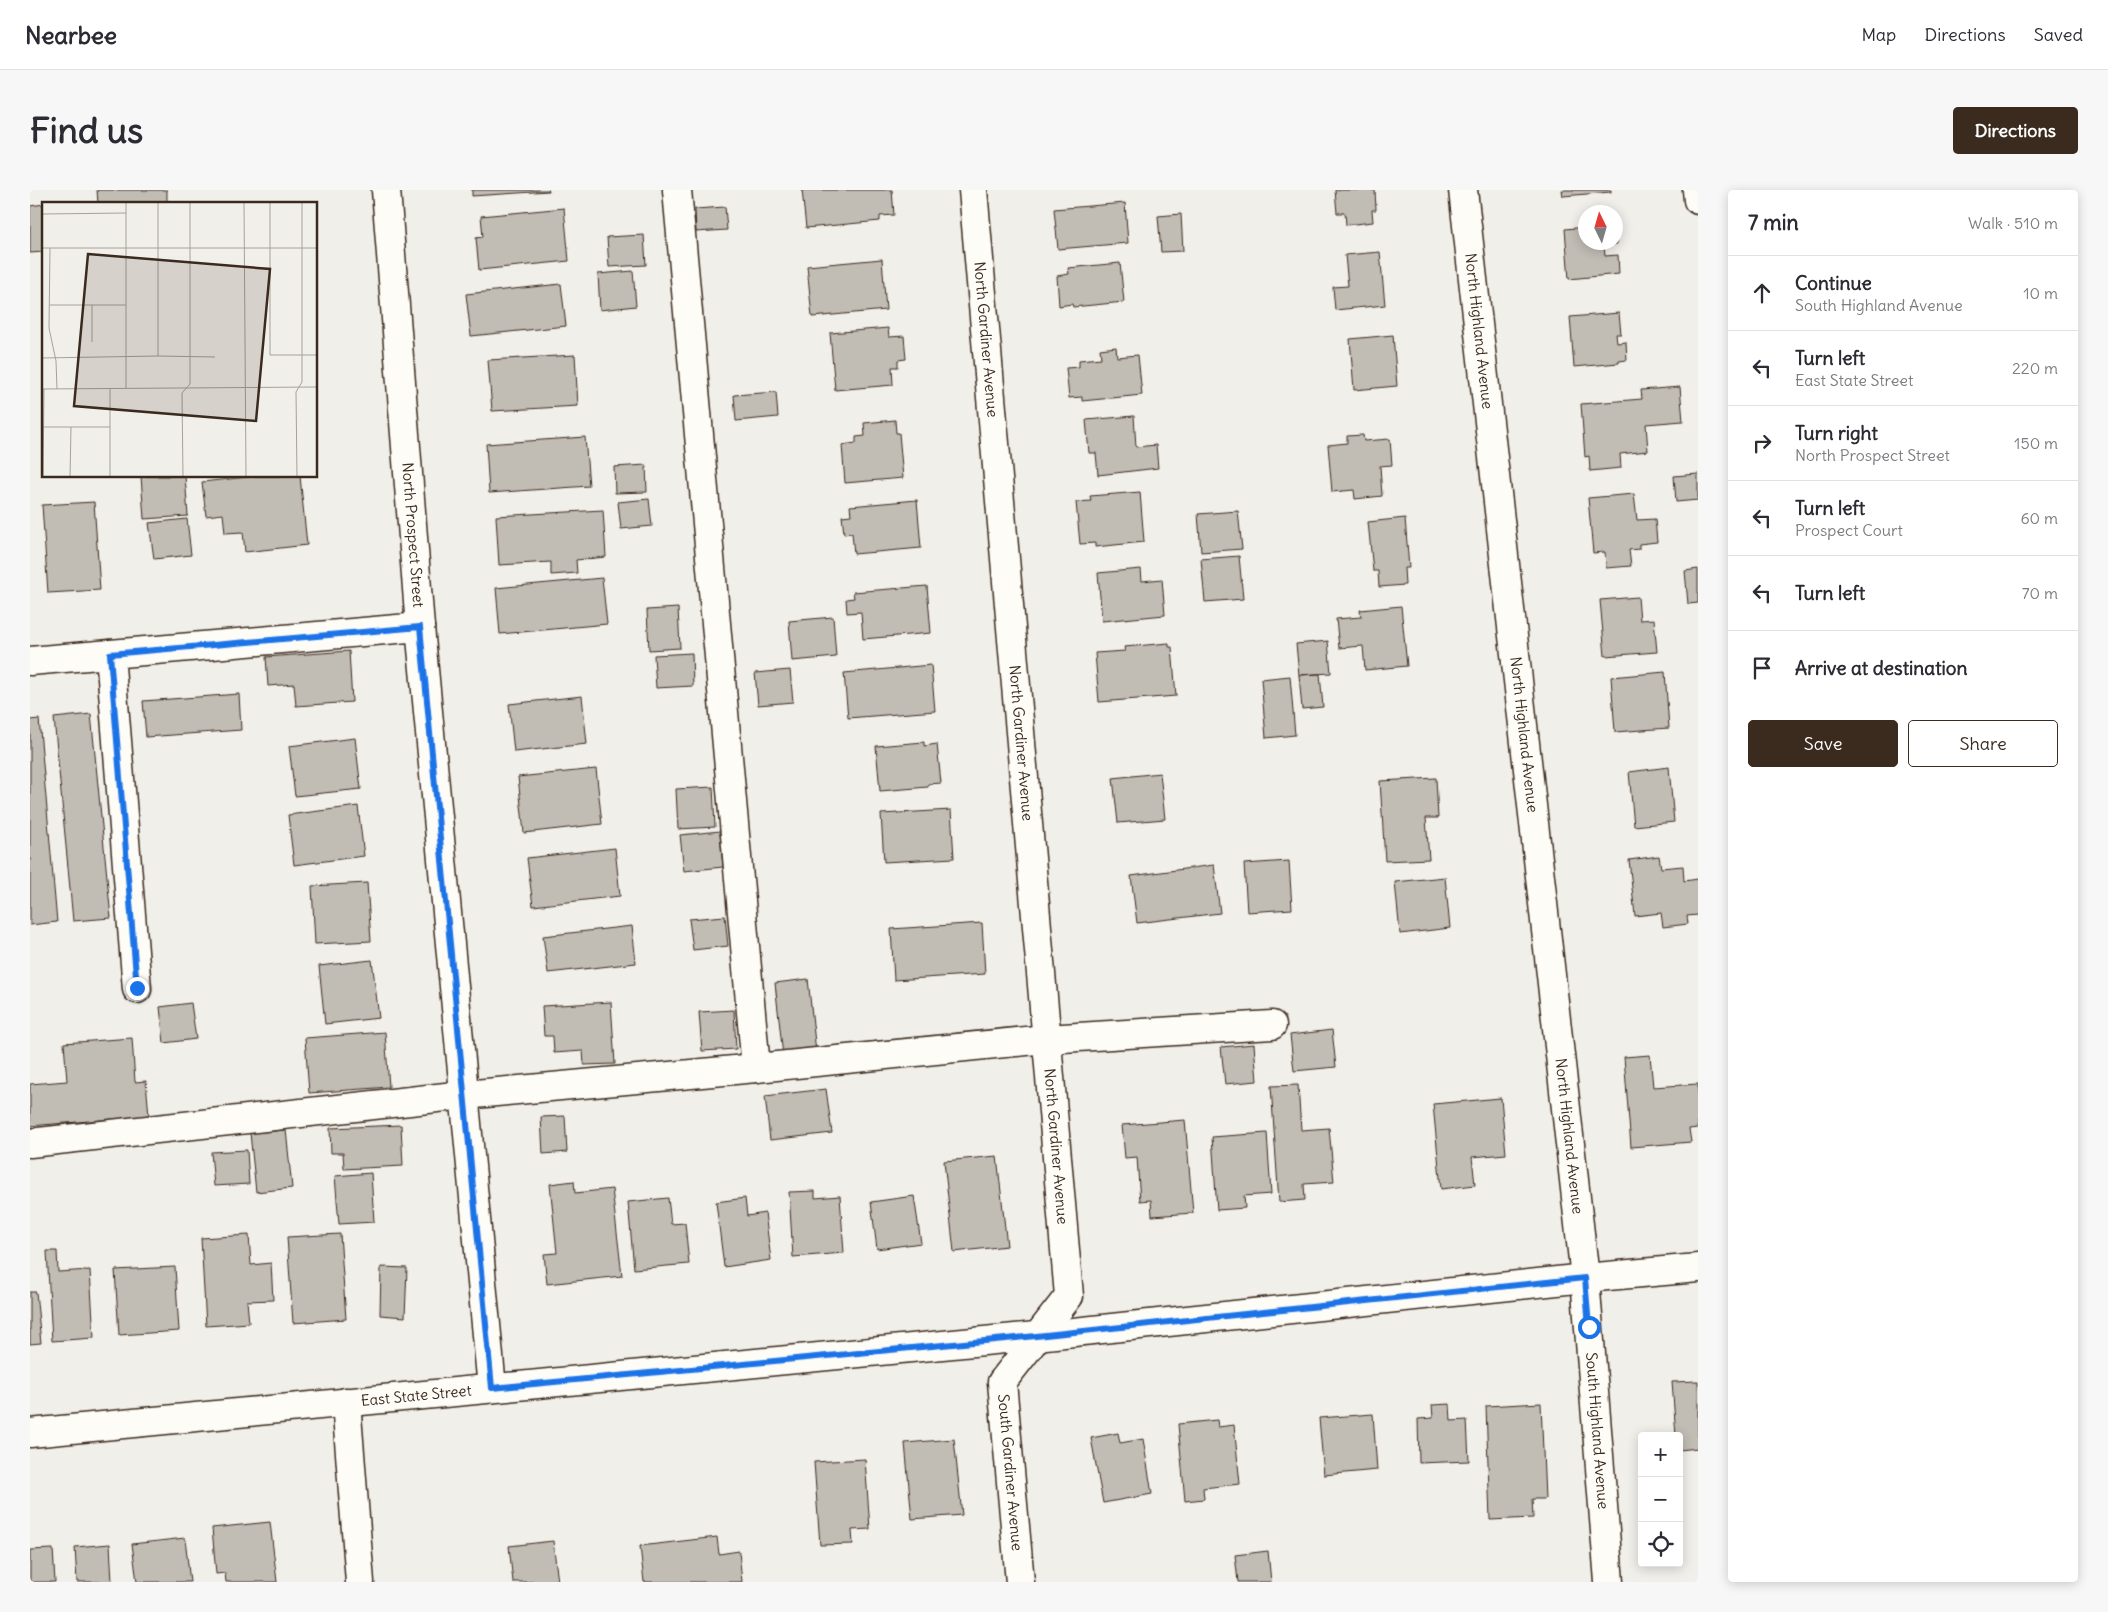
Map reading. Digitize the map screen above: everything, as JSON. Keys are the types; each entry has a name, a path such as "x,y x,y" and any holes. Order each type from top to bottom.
{"street":[{"name":"North Prospect Street","path":"386,190 420,627 492,1388"},
{"path":"677,190 756,1068"},
{"name":"North Gardiner Avenue","path":"973,190 1069,1296"},
{"name":"North Highland Avenue","path":"1463,190 1585,1278"},
{"path":"1697,190 1698,200"},
{"path":"30,661 420,627"},
{"path":"110,654 137,988"},
{"path":"30,1143 464,1095 1046,1039 1272,1025"},
{"name":"East State Street","path":"30,1433 1036,1336 1585,1278 1698,1268"},
{"name":"South Highland Avenue","path":"1585,1278 1610,1582"},
{"name":"South Gardiner Avenue","path":"1020,1582 1002,1382 1069,1296"},
{"path":"346,1402 360,1582"}],"building":[{"path":"97,190 167,190 167,202 98,202"},
{"path":"472,190 549,190 549,191 472,196"},
{"path":"802,190 892,190 894,215 880,216 880,221 806,228"},
{"path":"1335,190 1375,190 1376,210 1372,210 1373,222 1346,225 1345,213 1337,213"},
{"path":"1562,190 1611,190 1611,192 1563,196"},
{"path":"1125,203 1128,243 1058,249 1054,209"},
{"path":"42,204 42,252 30,253 30,206"},
{"path":"725,207 727,230 696,232 695,209"},
{"path":"564,208 569,261 479,270 476,238 483,237 481,216"},
{"path":"1181,214 1183,251 1161,252 1158,216"},
{"path":"1578,228 1578,250 1604,250 1605,256 1618,255 1619,274 1569,279 1565,229"},
{"path":"644,235 646,265 609,267 607,237"},
{"path":"1380,252 1385,305 1335,310 1333,287 1348,286 1345,255"},
{"path":"882,259 886,310 812,317 807,266"},
{"path":"1120,263 1124,302 1073,307 1072,304 1059,306 1057,276 1069,274 1068,268"},
{"path":"633,271 636,306 600,310 598,274"},
{"path":"561,284 566,326 471,336 466,294"},
{"path":"1619,313 1621,334 1616,334 1617,343 1626,342 1627,360 1619,361 1619,363 1574,367 1570,317"},
{"path":"888,328 889,337 904,336 906,359 898,360 898,367 892,367 893,385 835,390 830,333"},
{"path":"1393,335 1397,386 1354,390 1350,339"},
{"path":"1116,347 1117,357 1138,355 1142,395 1082,401 1082,397 1069,398 1066,368 1079,367 1079,360 1101,358 1100,349"},
{"path":"575,355 578,406 492,411 488,360"},
{"path":"1680,387 1683,421 1646,424 1648,451 1620,454 1621,468 1590,471 1589,456 1585,457 1581,404 1642,399 1641,390"},
{"path":"776,392 778,417 736,421 734,395"},
{"path":"1134,416 1136,447 1156,445 1158,468 1098,475 1096,453 1089,453 1086,420"},
{"path":"895,420 896,433 899,433 903,478 845,483 842,445 856,443 856,437 865,436 864,423"},
{"path":"1363,435 1364,441 1390,439 1392,465 1380,466 1382,496 1355,499 1354,490 1332,492 1328,445 1347,443 1347,436"},
{"path":"585,437 589,486 489,493 486,444"},
{"path":"646,465 647,492 615,493 614,467"},
{"path":"1698,474 1698,500 1676,502 1674,476"},
{"path":"141,478 185,478 188,516 144,519"},
{"path":"239,478 300,478 307,545 245,552 243,532 225,533 223,514 206,516 202,482"},
{"path":"1140,492 1144,542 1095,547 1095,543 1080,544 1076,502 1091,501 1090,496"},
{"path":"1634,494 1637,520 1655,519 1657,542 1639,544 1639,549 1629,550 1631,566 1606,568 1605,552 1593,553 1588,498"},
{"path":"649,499 652,526 621,529 618,502"},
{"path":"917,500 921,548 854,554 852,533 844,534 842,516 851,515 850,506"},
{"path":"94,502 100,590 48,593 42,505"},
{"path":"603,510 606,557 576,560 577,573 551,575 551,562 499,565 496,516"},
{"path":"1238,511 1242,549 1201,552 1198,514"},
{"path":"1405,518 1409,568 1404,568 1405,585 1379,587 1378,571 1373,571 1368,522"},
{"path":"187,519 191,555 154,559 149,523"},
{"path":"1239,556 1243,599 1205,602 1201,559"},
{"path":"1141,569 1142,581 1162,579 1165,615 1102,621 1098,573"},
{"path":"1698,569 1698,603 1688,604 1685,571"},
{"path":"602,578 607,624 500,634 496,588"},
{"path":"927,586 931,633 863,639 861,612 847,613 846,599 854,598 853,592"},
{"path":"1638,597 1640,620 1654,619 1657,652 1605,656 1600,600"},
{"path":"1401,606 1407,666 1365,670 1363,646 1339,648 1336,619 1361,617 1360,610"},
{"path":"678,608 680,648 649,650 647,610"},
{"path":"833,617 836,657 792,661 789,621"},
{"path":"1328,641 1331,673 1299,675 1296,644"},
{"path":"1169,643 1169,647 1172,647 1176,696 1099,702 1095,653 1125,651 1124,647"},
{"path":"349,651 352,702 296,706 294,684 268,686 266,657"},
{"path":"692,653 693,686 656,688 654,655"},
{"path":"931,665 935,711 848,718 844,673"},
{"path":"790,670 793,702 758,705 755,673"},
{"path":"1665,672 1669,728 1615,732 1611,677"},
{"path":"1320,674 1323,707 1302,709 1299,675"},
{"path":"1290,676 1295,735 1266,738 1261,679"},
{"path":"239,694 241,730 146,737 143,701"},
{"path":"582,696 587,744 514,752 509,704"},
{"path":"91,714 111,918 73,921 54,718"},
{"path":"39,719 57,922 30,925 30,720"},
{"path":"355,738 361,789 295,796 289,746"},
{"path":"924,742 924,746 937,744 941,783 928,784 928,787 880,791 876,746"},
{"path":"1669,767 1674,822 1634,826 1629,772"},
{"path":"596,769 602,824 524,833 518,777"},
{"path":"1160,773 1165,819 1118,823 1113,778"},
{"path":"1436,778 1438,818 1426,818 1429,859 1385,861 1380,781"},
{"path":"713,787 715,827 678,829 676,789"},
{"path":"358,806 364,856 294,865 288,815"},
{"path":"951,810 954,858 884,862 881,814"},
{"path":"720,831 723,867 684,871 680,835"},
{"path":"615,848 620,896 533,906 527,858"},
{"path":"1659,856 1661,868 1683,866 1684,881 1698,879 1698,915 1687,916 1688,924 1663,927 1661,913 1635,916 1629,860"},
{"path":"1289,861 1292,909 1247,912 1244,864"},
{"path":"1214,865 1220,913 1137,923 1131,876"},
{"path":"1445,877 1450,928 1400,934 1395,882"},
{"path":"367,883 371,941 315,944 312,886"},
{"path":"725,916 728,946 693,950 689,919"},
{"path":"982,923 985,974 894,980 891,929"},
{"path":"632,926 636,963 548,973 543,936"},
{"path":"372,960 379,1018 325,1024 319,966"},
{"path":"808,979 816,1052 783,1056 775,983"},
{"path":"611,1002 615,1064 584,1065 583,1051 554,1053 553,1036 544,1036 542,1006"},
{"path":"191,1003 196,1039 164,1043 160,1007"},
{"path":"734,1010 736,1049 702,1051 699,1012"},
{"path":"1332,1030 1336,1067 1294,1071 1290,1035"},
{"path":"385,1032 389,1087 309,1093 305,1038"},
{"path":"132,1038 135,1082 146,1081 149,1116 30,1126 30,1084 67,1081 64,1043"},
{"path":"1254,1044 1257,1081 1225,1084 1221,1047"},
{"path":"1650,1055 1653,1087 1698,1084 1698,1128 1689,1129 1691,1142 1631,1147 1624,1057"},
{"path":"1298,1085 1301,1130 1329,1128 1334,1182 1304,1184 1305,1200 1279,1202 1271,1086"},
{"path":"826,1089 832,1133 770,1140 765,1096"},
{"path":"1501,1098 1506,1154 1472,1157 1475,1185 1441,1189 1433,1104"},
{"path":"565,1116 567,1152 543,1154 541,1117"},
{"path":"1185,1120 1193,1213 1152,1216 1151,1200 1140,1201 1137,1157 1125,1158 1122,1125"},
{"path":"401,1125 403,1166 344,1169 343,1153 331,1153 330,1128"},
{"path":"286,1130 292,1188 256,1192 250,1133"},
{"path":"1267,1133 1271,1194 1244,1196 1245,1208 1217,1210 1212,1137"},
{"path":"247,1150 249,1184 214,1186 211,1152"},
{"path":"997,1156 1007,1246 954,1252 944,1161"},
{"path":"371,1173 374,1222 339,1224 335,1176"},
{"path":"574,1181 575,1193 612,1189 622,1276 547,1284 544,1254 557,1253 550,1184"},
{"path":"815,1191 815,1198 840,1196 844,1253 793,1257 789,1192"},
{"path":"914,1196 921,1243 877,1249 871,1202"},
{"path":"668,1198 671,1224 685,1223 689,1264 634,1269 628,1202"},
{"path":"745,1198 747,1216 765,1213 771,1260 724,1267 716,1202"},
{"path":"340,1234 346,1319 293,1323 287,1237"},
{"path":"249,1235 251,1265 271,1263 273,1300 247,1301 249,1323 206,1326 201,1238"},
{"path":"47,1251 57,1251 58,1272 90,1270 94,1338 52,1341"},
{"path":"175,1267 179,1331 119,1335 115,1270"},
{"path":"381,1267 407,1268 405,1317 380,1315"},
{"path":"30,1292 36,1292 41,1343 30,1344"},
{"path":"1698,1381 1698,1448 1683,1450 1683,1432 1676,1432 1672,1382"},
{"path":"1541,1403 1545,1499 1532,1499 1533,1518 1490,1520 1486,1406"},
{"path":"1450,1404 1451,1421 1467,1420 1469,1461 1419,1463 1418,1419 1433,1418 1432,1405"},
{"path":"1373,1414 1377,1470 1324,1475 1319,1418"},
{"path":"1217,1420 1218,1427 1234,1425 1240,1484 1203,1488 1204,1499 1185,1501 1178,1424"},
{"path":"1118,1433 1120,1443 1143,1439 1152,1494 1103,1503 1091,1438"},
{"path":"954,1439 962,1515 912,1519 905,1443"},
{"path":"865,1459 870,1529 852,1530 853,1544 820,1545 814,1462"},
{"path":"270,1522 277,1582 226,1582 225,1573 216,1574 212,1528"},
{"path":"717,1537 719,1554 739,1551 742,1582 644,1582 640,1546"},
{"path":"185,1538 190,1582 137,1582 132,1544"},
{"path":"553,1541 558,1582 513,1582 509,1546"},
{"path":"110,1544 112,1582 77,1582 75,1547"},
{"path":"53,1549 55,1582 30,1582 30,1550"},
{"path":"1268,1551 1271,1582 1238,1582 1235,1555"}],"route":[{"path":"137,988 110,654 420,627 492,1388 1036,1336 1585,1278 1589,1327"}]}
